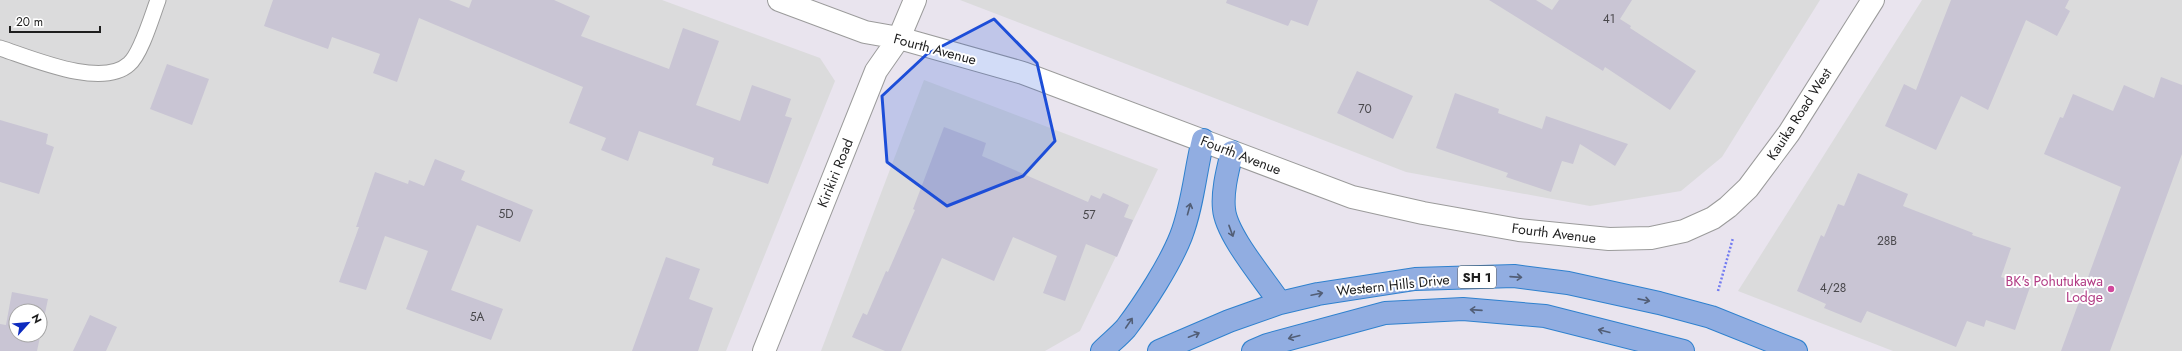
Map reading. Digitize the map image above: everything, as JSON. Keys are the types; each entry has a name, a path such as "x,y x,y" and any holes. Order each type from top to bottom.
{"highway":[{"path":"1102,351 1126,328 1160,275 1181,236 1194,188 1197,164 1203,140"},
{"path":"1232,152 1227,175 1224,210 1233,237 1280,303"},
{"name":"Western Hills Drive","path":"1159,351 1229,321 1280,303 1355,287 1415,279 1514,276 1568,283 1659,303 1711,317 1796,351"},
{"name":"Western Hills Drive","path":"1253,351 1267,344 1385,313 1463,310 1545,316 1683,351"}],"street":[{"name":"Fourth Avenue","path":"779,0 865,32 899,38 1023,74 1203,140 1352,197 1423,213 1519,230 1609,240 1651,238 1684,231 1713,218"},
{"name":"Kirikiri Road","path":"764,351 876,70 899,38 916,0"},
{"name":"Kauika Road West","path":"1713,218 1748,188 1764,168 1789,133 1873,0"}],"lane":[{"path":"0,48 71,70 101,75 119,72 130,64 142,41 158,0"}],"path":[{"path":"1711,317 1730,245 1736,231"}],"highlighted area":[{"path":"994,19 1037,63 1055,141 1023,176 947,206 887,162 882,96 927,54"}],"shaded area":[{"path":"0,0 662,0 820,58 835,81 726,351 0,351"},
{"path":"960,0 1820,0 1722,157 1681,191 1590,206 1406,172"},
{"path":"1922,0 2182,0 2182,351 1893,351 1738,291"},
{"path":"924,80 1158,169 1080,331 1045,351 821,351"}],"building":[{"path":"273,0 449,0 469,8 472,0 554,0 590,16 581,36 669,69 683,28 719,41 696,105 740,121 752,85 791,99 785,116 792,118 768,184 712,165 714,158 639,131 628,161 601,150 606,138 569,123 583,87 419,18 397,82 373,73 380,54 332,37 328,49 264,26"},
{"path":"1227,0 1318,0 1308,26 1291,20 1288,26 1226,3"},
{"path":"1489,0 1536,0 1552,10 1559,0 1632,0 1620,19 1631,26 1630,28 1696,71 1670,110 1605,67 1603,71"},
{"path":"1951,0 2069,0 2065,8 2070,11 2057,36 2026,20 1988,110 1961,96 1936,150 1885,126 1904,84 1916,90"},
{"path":"167,64 209,79 192,125 150,109"},
{"path":"1357,71 1413,96 1393,139 1337,113"},
{"path":"2161,77 2182,85 2182,154 2110,351 2061,351 2121,187 2044,154 2060,117 2063,118 2073,94 2113,111 2124,85 2154,98"},
{"path":"1455,93 1499,109 1498,113 1542,129 1546,116 1628,144 1615,166 1580,144 1573,164 1562,161 1551,192 1506,177 1508,173 1436,148"},
{"path":"0,120 48,134 46,144 54,147 39,194 0,182"},
{"path":"944,127 986,143 982,156 1088,202 1091,195 1100,199 1103,193 1129,205 1124,217 1133,220 1117,257 1086,244 1065,301 1043,293 1057,256 1013,237 994,281 942,258 901,351 885,351 852,337 863,313 867,315 886,271 888,272 915,210 913,209"},
{"path":"435,159 465,171 461,180 533,210 520,242 477,225 451,290 503,309 491,340 406,309 428,251 385,236 366,290 339,282 359,227 356,227 375,172 408,184 409,180 424,186"},
{"path":"1858,173 1908,194 1903,206 1973,233 1972,235 2011,248 2001,277 2030,287 2015,330 1986,320 1984,327 1967,321 1956,347 1867,311 1861,323 1824,308 1826,304 1797,291 1821,235 1824,237 1838,204 1844,206"},
{"path":"666,257 700,269 689,299 713,308 698,351 632,351"},
{"path":"12,292 48,299 47,303 10,303"},
{"path":"8,314 8,343 39,343 37,351 0,351 0,324 6,325"},
{"path":"90,315 117,327 106,351 73,351"}],"place":[{"name":"BK's Pohutukawa Lodge","path":"2111,289"}]}
